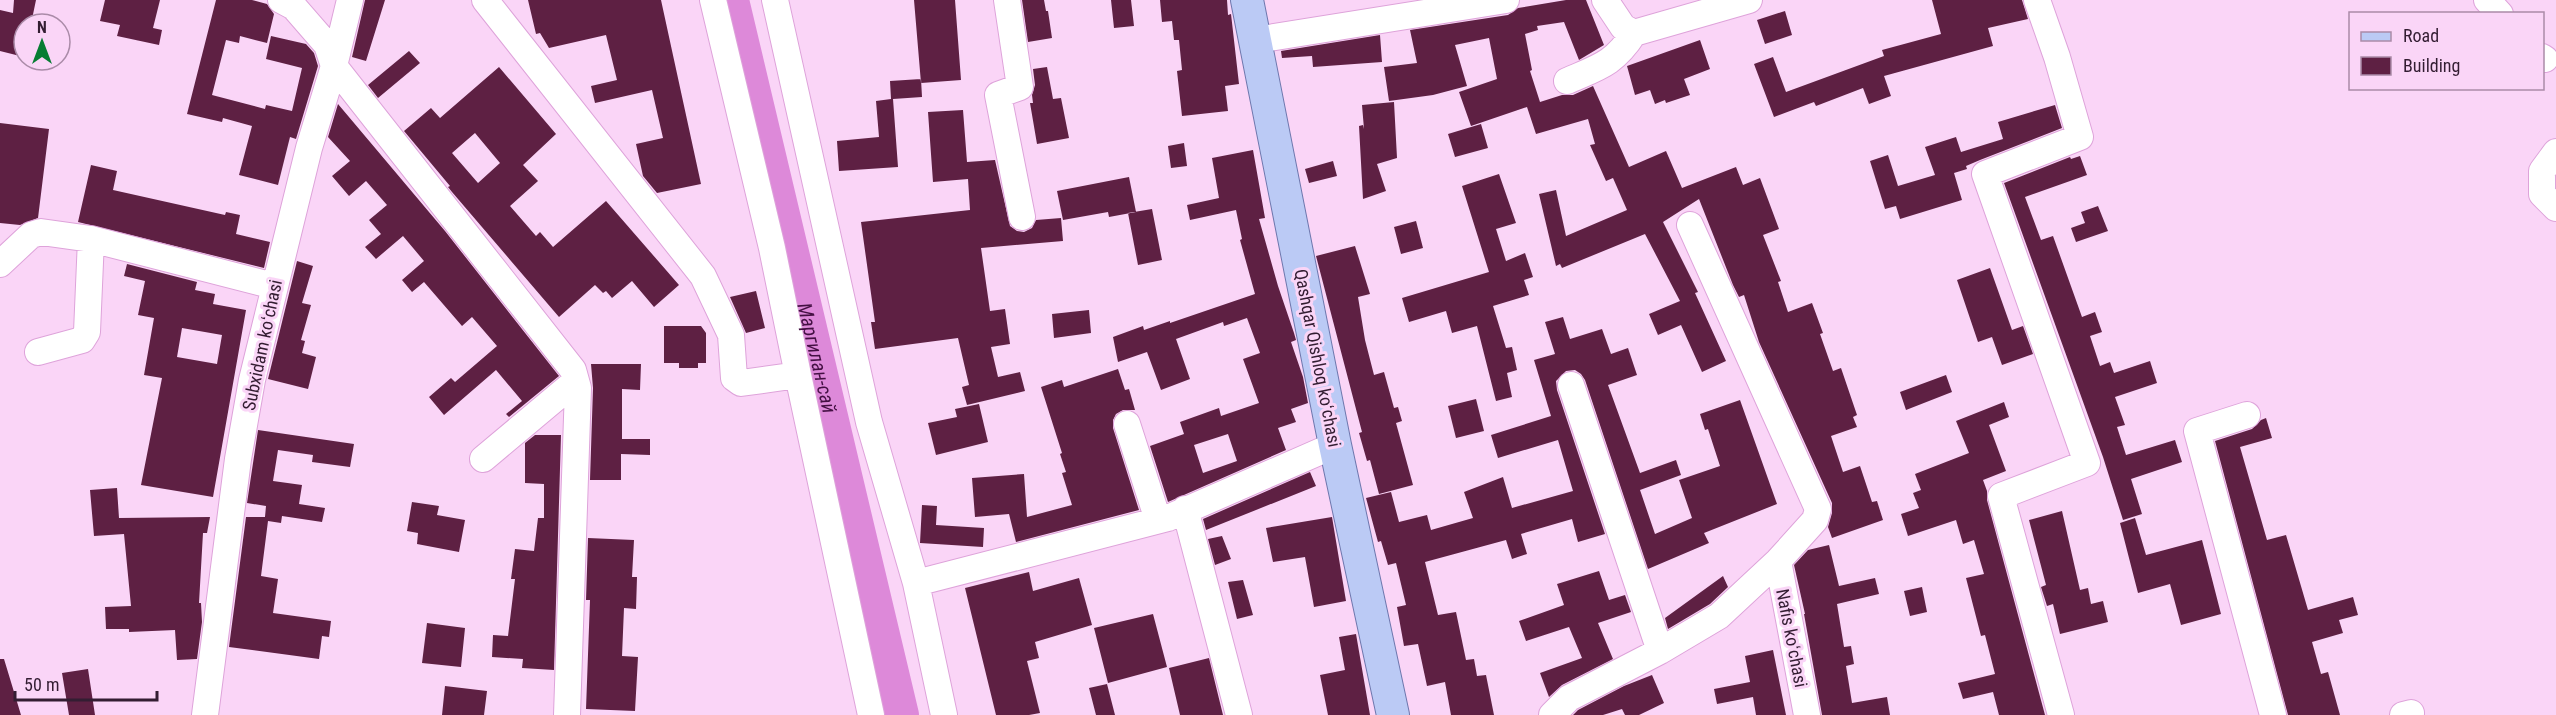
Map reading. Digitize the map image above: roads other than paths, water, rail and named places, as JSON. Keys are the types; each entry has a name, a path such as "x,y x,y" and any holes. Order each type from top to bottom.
{"main road":[{"name":"Qashqar Qishloq koʻchasi","path":"1247,0 1335,445 1393,715"}],"street":[{"path":"281,0 294,7 327,45 334,66 573,370 578,399 567,715"},
{"name":"Subxidam koʻchasi","path":"205,715 238,459 252,380 309,148 334,66 350,0"},
{"path":"485,0 703,276 731,335 734,378 741,383 798,375"},
{"path":"713,0 772,248 871,715"},
{"path":"775,0 869,422 916,583 944,715"},
{"path":"1007,0 1020,87 998,95 1022,217"},
{"path":"1256,39 1506,0"},
{"path":"1605,0 1623,27 1634,33"},
{"path":"1567,81 1610,62 1622,51 1634,33 1749,0"},
{"path":"2037,0 2057,57 2080,136 1985,174 2087,463 2001,496 2061,715"},
{"path":"2487,0 2498,12"},
{"path":"2556,152 2542,171 2542,194 2556,208"},
{"path":"1552,715 1569,698 1659,651 1719,616 1778,561 1815,520 1818,509 1690,225"},
{"path":"0,264 31,236 41,232 91,239 274,286"},
{"path":"38,352 82,340 87,332 91,239"},
{"path":"483,459 576,381"},
{"path":"1571,385 1659,651"},
{"path":"2247,415 2196,431 2273,715"},
{"path":"1127,424 1158,520"},
{"path":"916,583 1158,520 1335,445"},
{"path":"1185,509 1239,715"},
{"name":"Nafis koʻchasi","path":"1778,561 1807,715"}],"waterway":[{"name":"Маргилан-сай","path":"732,0 902,715"}]}
